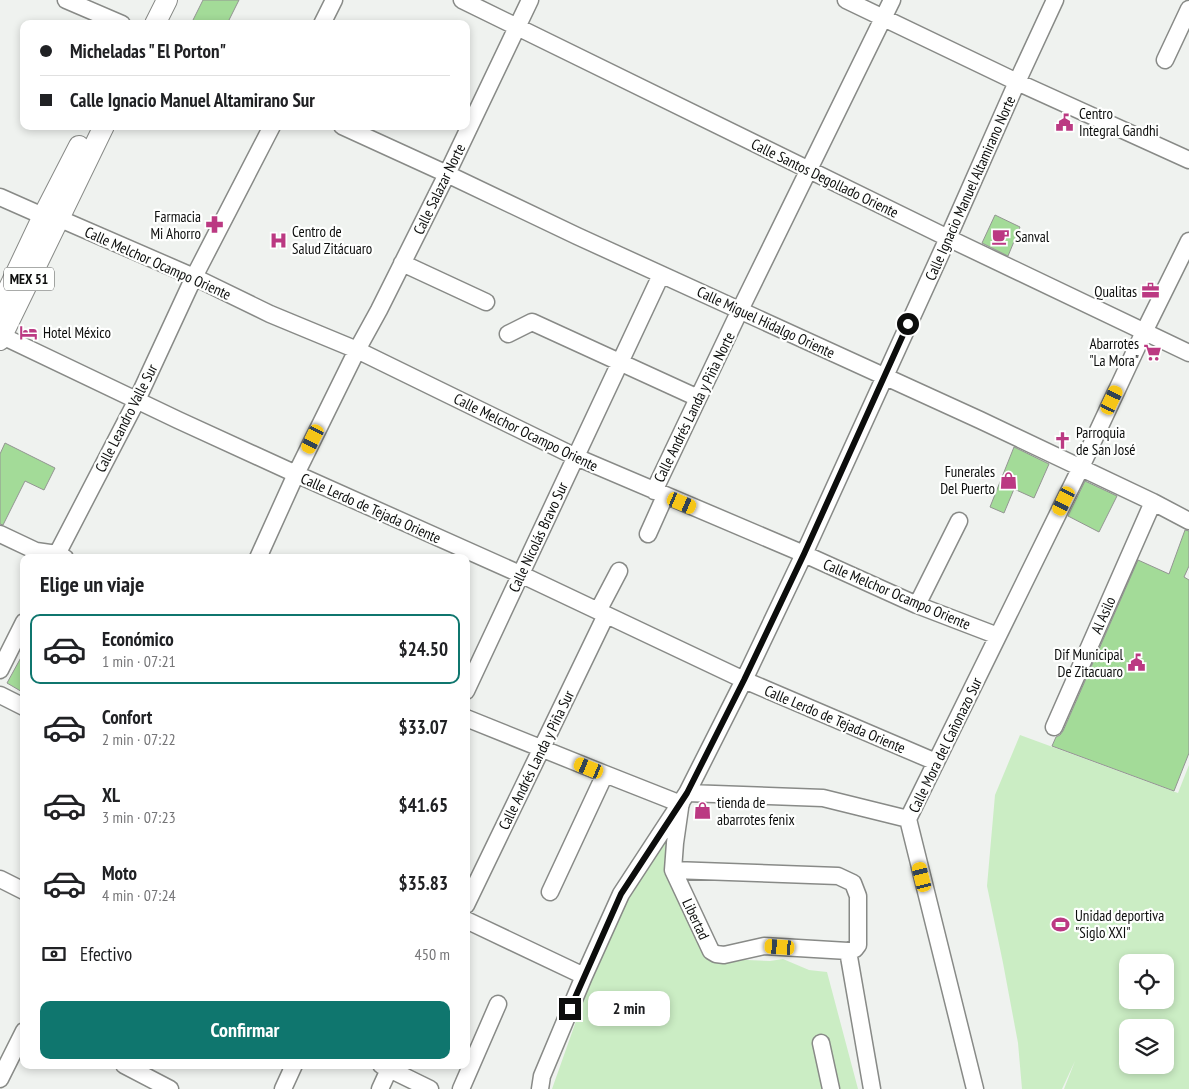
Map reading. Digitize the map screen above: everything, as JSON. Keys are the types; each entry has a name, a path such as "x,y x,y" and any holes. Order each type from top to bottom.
{"main road":[{"path":"142,20 152,0"},
{"path":"157,20 167,0"},
{"name":"MEX 51","path":"1,337 86,130"},
{"name":"MEX 51","path":"0,307 102,130"}],"street":[{"path":"66,0 113,20"},
{"path":"324,20 334,0"},
{"name":"Calle Santos Degollado Oriente","path":"462,0 948,238 1189,353"},
{"name":"Calle Salazar Norte","path":"470,125 530,0"},
{"path":"846,0 1017,82 1189,160"},
{"name":"Calle Andrés Landa y Piña Norte","path":"648,534 660,493 698,398 892,0"},
{"name":"Calle Ignacio Manuel Altamirano Norte","path":"684,798 744,680 804,554 1055,0"},
{"path":"1165,60 1189,9"},
{"name":"Calle Leandro Valle Sur","path":"60,554 137,400 194,277 270,130"},
{"name":"Calle Miguel Hidalgo Oriente","path":"351,130 1080,467 1189,521"},
{"name":"Calle Salazar Norte","path":"260,554 356,350 402,263 468,130"},
{"name":"Calle Melchor Ocampo Oriente","path":"0,197 194,277 270,314 356,350 576,457 804,554 917,605 998,636"},
{"name":"Calle Mora del Cañonazo Sur","path":"974,1089 908,819 1189,241"},
{"path":"402,263 486,302"},
{"name":"Calle Nicolás Bravo Sur","path":"470,682 661,275"},
{"path":"508,334 532,322 698,398"},
{"name":"Calle Lerdo de Tejada Oriente","path":"1,337 296,474 520,574 744,680 936,762"},
{"name":"Al Asilo","path":"1054,727 1153,502"},
{"path":"917,605 959,521"},
{"path":"0,534 36,551 50,554"},
{"name":"Calle Andrés Landa y Piña Sur","path":"470,897 541,748 619,571"},
{"path":"0,670 20,630"},
{"path":"0,695 20,705"},
{"path":"470,720 605,774 684,798 823,798 908,819"},
{"path":"550,892 605,774"},
{"path":"684,798 675,843 673,870 838,876 853,883 858,896 853,948 872,1089"},
{"path":"540,1089 542,1076 621,894 684,798"},
{"name":"Libertad","path":"673,870 711,951 716,954 724,955 764,946 853,948"},
{"path":"0,879 20,889"},
{"path":"470,922 584,976"},
{"path":"470,1068 498,1004"},
{"path":"0,1078 20,1039"},
{"path":"821,1043 831,1089"},
{"path":"132,1069 170,1089"},
{"path":"283,1089 292,1069"},
{"path":"380,1089 386,1069"},
{"path":"393,1069 430,1089"},
{"path":"461,1089 470,1069"}],"green space":[{"name":"Unidad deportiva \"Siglo XXI\"","path":"1020,735 1178,793 1189,765 1189,1089 1064,1089 1075,1061 1062,1089 1022,1089 1018,1043 987,886 995,795"},
{"path":"671,830 673,870 706,958 770,961 783,959 809,970 827,972 858,1089 552,1089 599,956 637,883"}],"building":[{"path":"203,0 239,0 229,20 193,20"},
{"name":"Sanval","path":"995,215 1020,227 1008,256 982,243"},
{"path":"5,443 55,468 44,490 25,481 3,525 0,524 0,454"},
{"path":"1014,447 1049,464 1034,498 1014,489 1004,513 990,507"},
{"path":"1085,481 1117,496 1099,532 1068,516"},
{"name":"Dif Municipal De Zitacuaro","path":"1185,530 1189,531 1189,566 1184,577 1189,580 1189,753 1174,791 1052,746 1056,737 1063,731 1138,560 1169,574"},
{"path":"20,659 20,691 7,683"}],"place":[{"name":"Centro Integral Gandhi","path":"1065,122"},
{"name":"Farmacia Mi Ahorro","path":"215,225"},
{"name":"Sanval","path":"1001,236"},
{"name":"Centro de Salud Zitácuaro","path":"278,240"},
{"name":"Qualitas","path":"1151,291"},
{"name":"Hotel México","path":"29,332"},
{"name":"Abarrotes \"La Mora\"","path":"1153,352"},
{"name":"Parroquia de San José","path":"1062,441"},
{"name":"Funerales Del Puerto","path":"1009,480"},
{"name":"Dif Municipal De Zitacuaro","path":"1137,663"},
{"name":"tienda de abarrotes fenix","path":"703,811"},
{"name":"Unidad deportiva \"Siglo XXI\"","path":"1061,924"}],"route":[{"path":"570,1009 621,894 681,804 744,680 804,554 908,324"}]}
